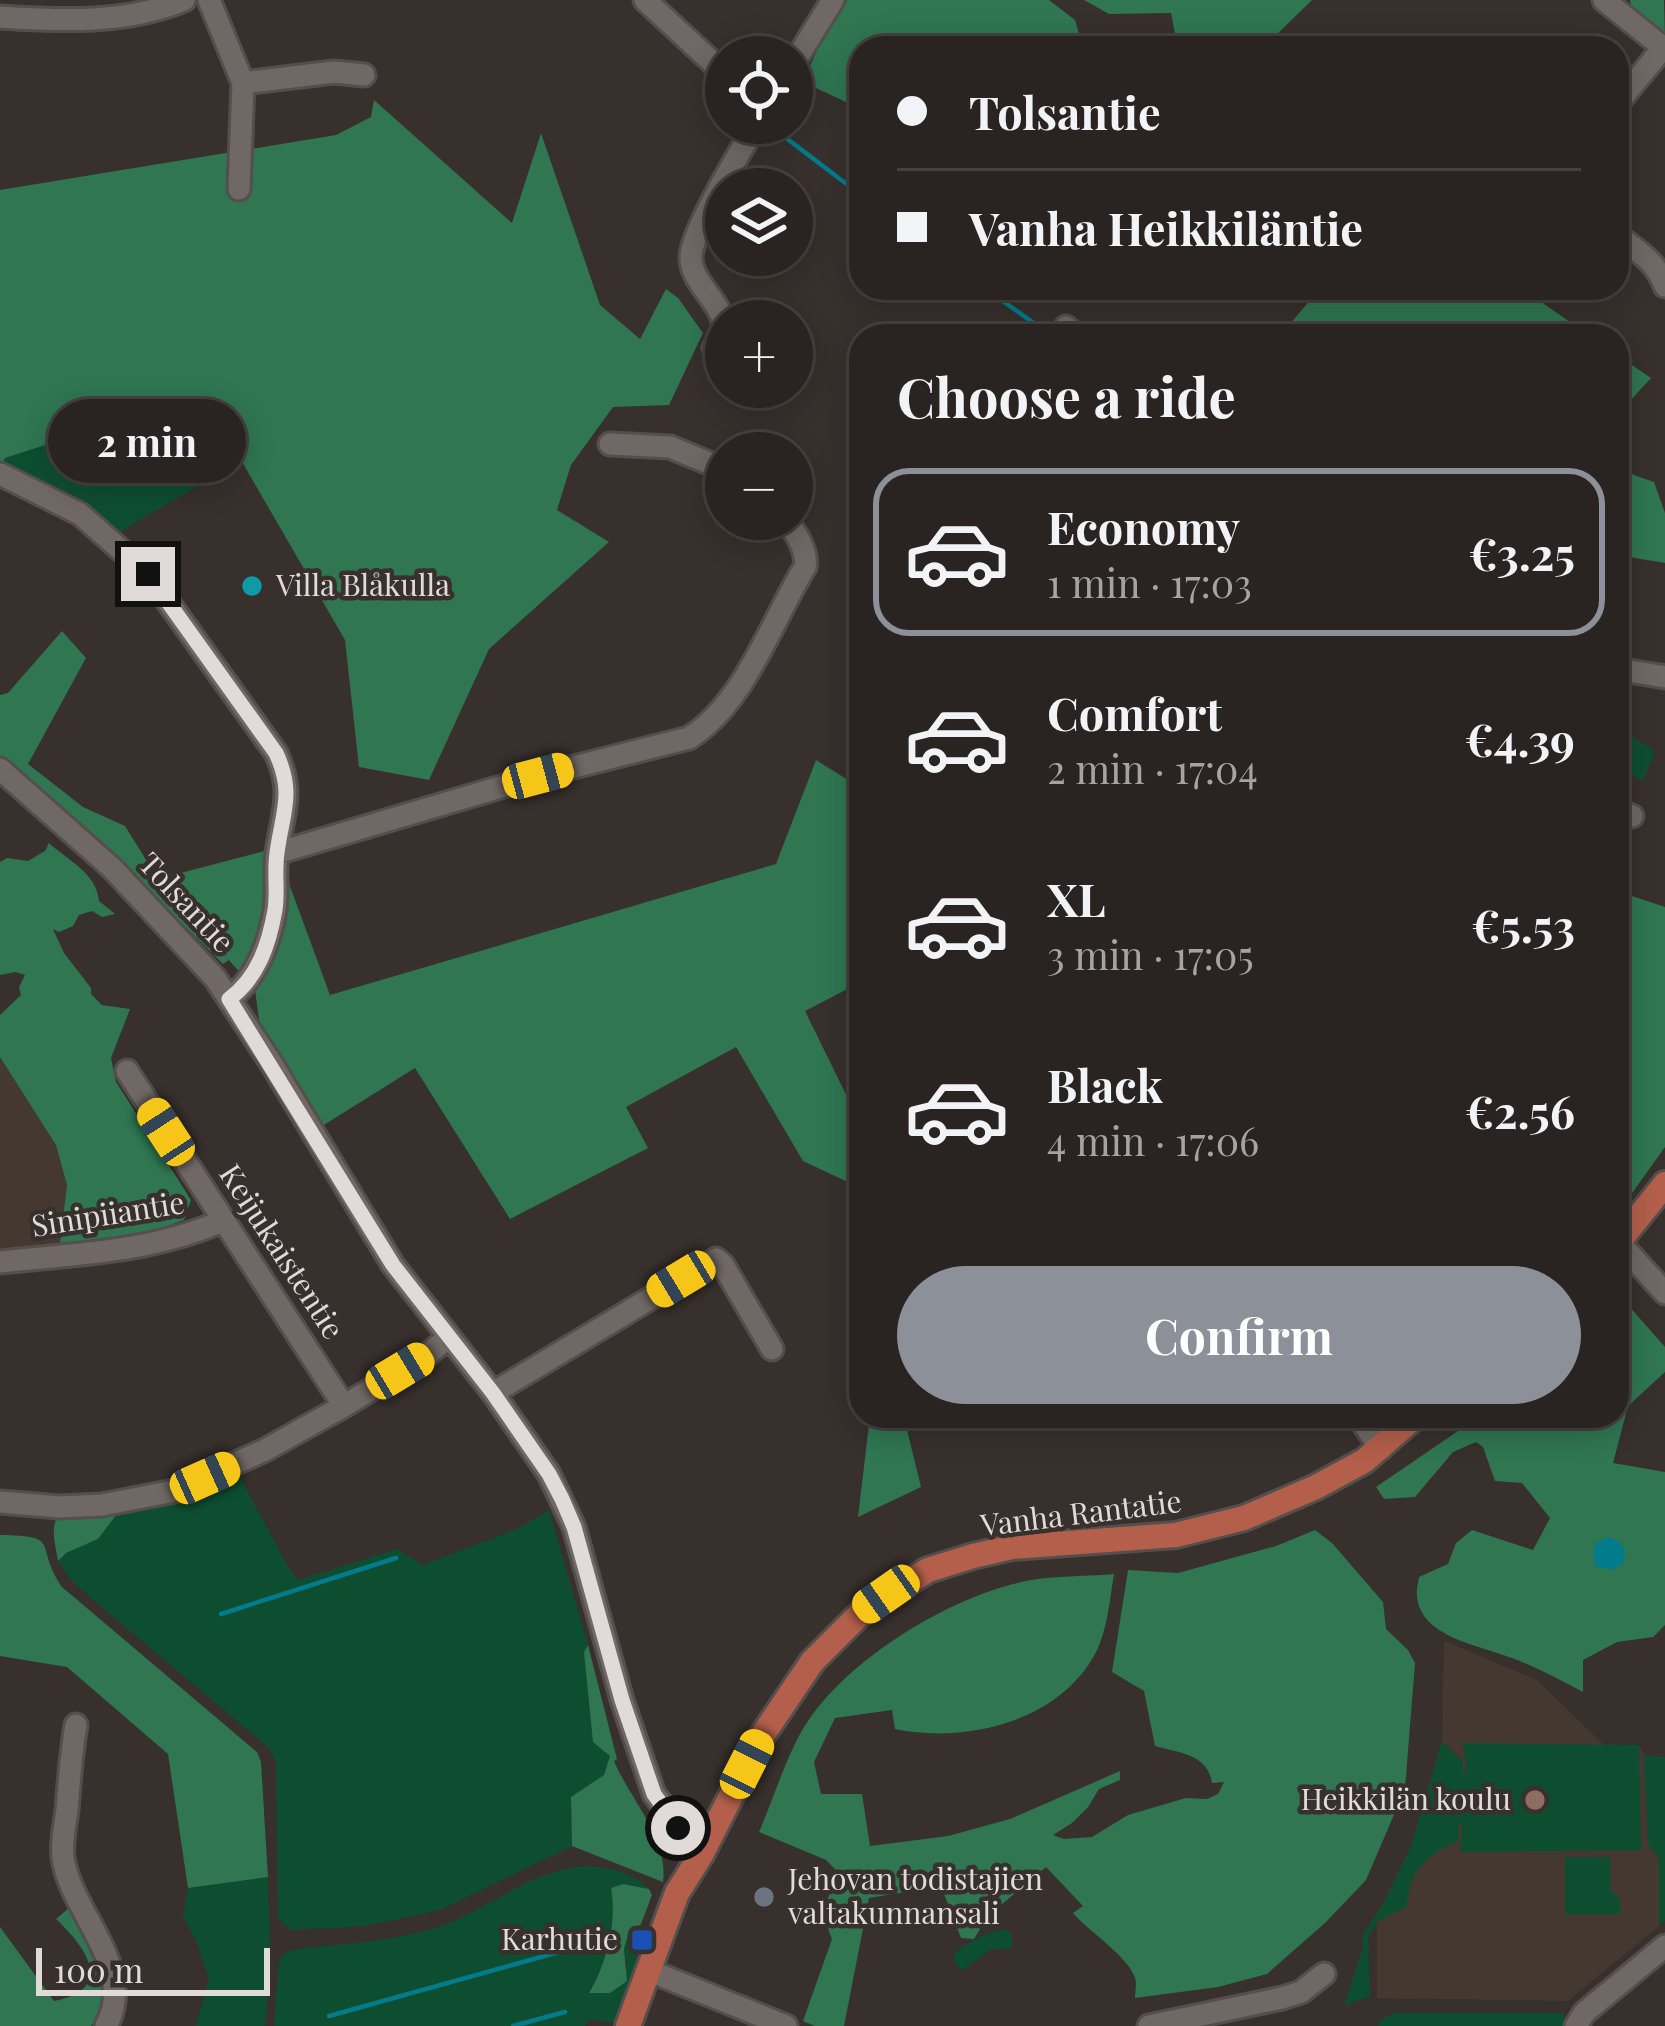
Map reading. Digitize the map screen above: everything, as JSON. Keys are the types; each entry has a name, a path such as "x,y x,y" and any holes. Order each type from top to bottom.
{"main road":[{"path":"1629,1229 1665,1184"},
{"name":"Vanha Rantatie","path":"1381,1449 1403,1428"},
{"name":"Vanha Rantatie","path":"628,2026 688,1898 701,1856 760,1739 800,1678 851,1620 905,1582 946,1563 1012,1547 1124,1541 1214,1527 1316,1487 1420,1428"}],"street":[{"path":"0,17 106,19 155,11 184,0"},
{"path":"209,0 243,82 239,189"},
{"path":"645,0 705,56"},
{"path":"810,36 833,0"},
{"path":"1614,3 1664,48 1629,90"},
{"path":"243,82 334,72 364,76"},
{"path":"713,300 698,282 691,260 697,234 746,144"},
{"path":"1629,246 1661,273 1665,286"},
{"path":"610,444 670,447 705,461"},
{"path":"0,474 80,514 148,574 276,753 284,771 288,796 277,854 275,908 259,966 229,999"},
{"path":"277,854 518,782 689,738 709,726 735,693 805,566 798,540"},
{"path":"1629,671 1665,676"},
{"name":"Tolsantie","path":"0,769 112,868 200,959 393,1265 549,1474 574,1527 622,1700 654,1794 701,1856"},
{"name":"Keijukaistentie","path":"127,1071 344,1406"},
{"name":"Sinipiiantie","path":"0,1262 150,1244 193,1234 224,1220"},
{"path":"1629,1255 1665,1293"},
{"path":"493,1393 716,1259 772,1349"},
{"path":"0,1502 101,1505 174,1491 265,1450 344,1406 448,1338"},
{"path":"1366,1428 1381,1449"},
{"path":"76,1726 63,1857 107,1958 116,1992 114,2013 106,2026"},
{"path":"1576,2026 1665,1946"},
{"path":"650,1971 786,2026"},
{"path":"1149,2026 1282,1998 1301,1992 1324,1974"}],"shaded area":[{"path":"0,1057 56,1145 67,1185 60,1243 0,1249"},
{"name":"Heikkilän koulu","path":"1444,1641 1537,1680 1604,1745 1639,1745 1644,1755 1659,1858 1659,1926 1568,2001 1377,1998 1377,1916 1411,1846 1442,1741"}],"green space":[{"path":"847,0 1049,0 1075,20 1080,36 849,36 849,103 813,87 813,59"},
{"path":"1084,0 1312,0 1275,36 1175,36 1171,13 1109,14"},
{"path":"1630,0 1664,0 1665,39 1633,17"},
{"path":"374,100 512,223 541,133 600,305 640,339 666,289 703,333 669,405 613,407 571,465 557,510 609,542 489,649 429,780 359,767 345,640 241,460 125,419 5,458 0,467 0,190 336,135 371,117"},
{"path":"1310,300 1538,300 1573,324 1290,324"},
{"path":"1629,363 1651,378 1629,402"},
{"path":"126,419 241,460 115,535 0,467 4,458"},
{"path":"1629,473 1654,482 1665,513 1665,563 1629,557"},
{"path":"62,631 86,658 28,764 83,807 125,826 152,869 173,875 276,848 330,995 776,864 816,760 849,781 849,988 805,1011 849,1101 849,1183 803,1161 736,1047 626,1107 648,1148 510,1219 415,1068 319,1128 260,1027 255,990 229,960 223,964 88,831 0,757 0,695 8,693"},
{"path":"1629,735 1655,751 1643,781 1629,774"},
{"path":"49,843 87,875 99,901 115,914 102,917 92,911 79,915 73,926 59,932 53,929 91,994 102,1005 130,1009 111,1058 116,1082 191,1200 184,1220 106,1248 60,1243 67,1185 56,1145 0,1057 0,1015 21,995 25,975 0,975 0,862 7,858 28,861"},
{"path":"1629,895 1665,907 1665,1147 1629,1197"},
{"path":"1629,1306 1665,1347 1665,1372 1629,1405"},
{"path":"869,1428 912,1428 907,1430 921,1487 858,1517"},
{"path":"1462,1428 1622,1428 1613,1463 1665,1472 1665,1625 1653,1637 1617,1642 1583,1660 1583,1692 1526,1664 1452,1637 1420,1610 1419,1577 1448,1564 1456,1543 1472,1530 1533,1550 1550,1518 1522,1483 1495,1481 1483,1447 1476,1442 1453,1452 1415,1497 1384,1499 1376,1487"},
{"path":"240,1477 298,1580 396,1549 423,1565 517,1529 549,1510 588,1645 584,1653 610,1756 604,1775 571,1798 572,1846 440,1910 365,1926 291,1930 278,1918 276,1762 269,1748 91,1598 58,1561 98,1539 120,1510 180,1499"},
{"path":"120,1510 98,1539 58,1561 54,1531 59,1515"},
{"path":"1315,1530 1383,1602 1386,1629 1415,1663 1405,1789 1366,1880 1325,1923 1267,1974 1218,1987 1135,1998 1131,1970 1073,1913 1083,1906 1046,1867 988,1916 974,1939 961,1938 941,1886 869,1898 844,2026 803,2021 832,1939 826,1912 837,1871 826,1860 759,1832 801,1732 848,1676 899,1636 985,1593 1037,1579 1114,1574 1100,1644 1072,1685 1051,1701 1002,1724 948,1733 895,1729 892,1710 835,1718 814,1762 821,1794 862,1794 870,1846 948,1836 1010,1819 1120,1771 1120,1780 1099,1789 1072,1823 1053,1835 1092,1837 1128,1815 1186,1798 1207,1799 1218,1794 1224,1782 1212,1783 1199,1760 1155,1746 1144,1691 1112,1672 1128,1570 1178,1573"},
{"path":"0,1535 40,1541 62,1587 257,1752 268,1877 188,1888 168,1754 67,1667 0,1656"},
{"path":"588,1645 614,1761 654,1835 663,1882 572,1846 571,1797 604,1775 610,1756 593,1742 584,1652"},
{"path":"1442,1741 1463,1762 1467,1773 1463,1743 1639,1745 1641,1850 1460,1852 1459,1824 1458,1841 1436,1852 1415,1874 1407,1907 1378,1921 1368,1937 1370,1996 1344,2006 1363,1947 1362,1936 1411,1846"},
{"path":"1644,1755 1665,1757 1665,1920 1659,1926 1659,1858 1648,1845"},
{"path":"1565,1857 1610,1857 1611,1891 1620,1899 1620,1914 1565,1914"},
{"path":"585,1866 620,1872 649,1889 623,1884 611,1888 609,1942 589,1992 610,1993 627,1966 628,1933 641,1924 632,1944 640,1970 620,2024 589,2019 585,2026 274,2026 279,1962 284,1954 430,1929 549,1874"},
{"path":"268,1877 270,1957 265,2026 196,2026 209,1979 183,1917 188,1888"},
{"path":"623,1884 649,1889 652,1895 641,1924 628,1934 624,1949 627,1981 610,1993 589,1993 609,1942 611,1888"},
{"path":"76,1902 104,1965 107,1981 101,2011 91,2026 0,2026 0,1927 54,2001 85,1987 90,1966 85,1954 56,1919"},
{"path":"1007,1929 1012,1935 1011,1948 990,1950 963,1970 955,1963 954,1954 965,1945"},
{"path":"1394,2013 1564,2013 1564,2026 1379,2026 1378,2022"}],"water":[{"path":"1604,1537 1617,1540 1625,1550 1624,1562 1613,1570 1595,1566 1593,1551"}],"waterway":[{"path":"794,144 849,186"},
{"path":"1001,300 1035,324"},
{"path":"221,1614 396,1558"},
{"path":"329,2016 577,1947"},
{"path":"513,2026 565,2012"}],"place":[{"name":"Villa Blåkulla","path":"252,586"},
{"name":"Heikkilän koulu","path":"1535,1800"},
{"name":"Jehovan todistajien valtakunnansali","path":"764,1897"},
{"name":"Karhutie","path":"642,1940"}],"route":[{"path":"148,574 276,753 284,771 288,796 277,854 275,908 259,966 229,999 393,1265 549,1474 574,1527 622,1700 654,1794 678,1828"}]}
